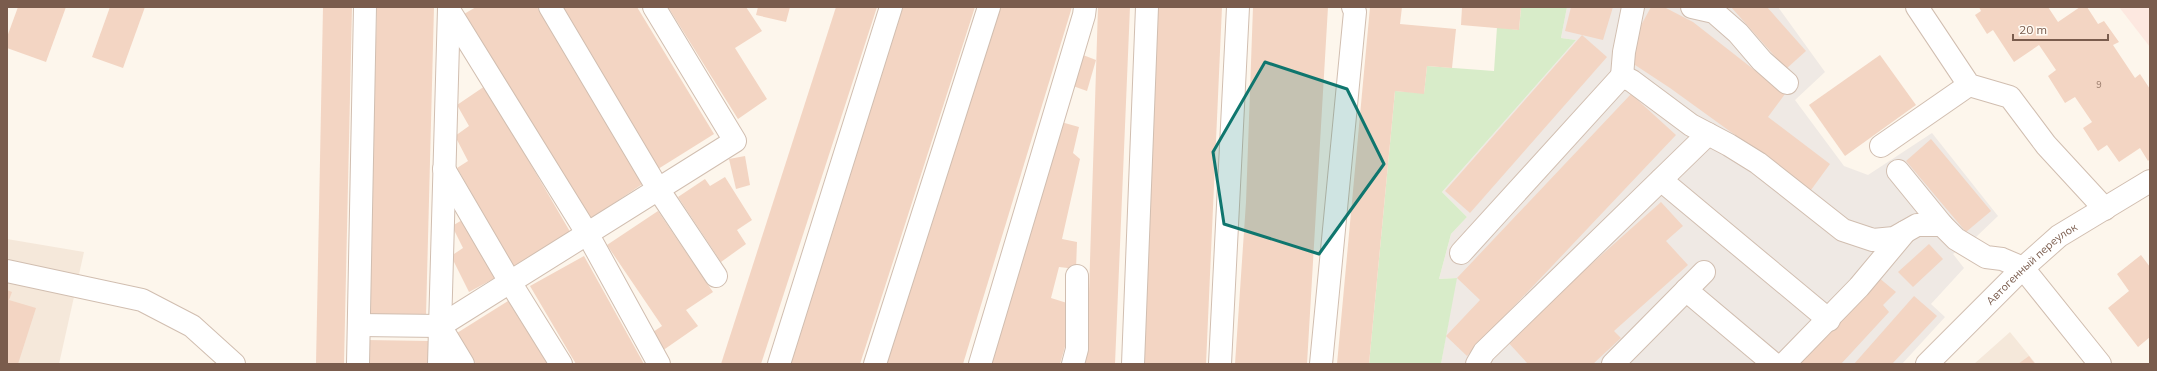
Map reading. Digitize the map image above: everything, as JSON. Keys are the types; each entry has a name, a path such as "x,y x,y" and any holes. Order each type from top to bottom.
{"street":[{"path":"358,364 365,7"},
{"path":"550,7 658,189 716,276"},
{"path":"359,325 440,326 735,141 654,7"},
{"path":"779,364 890,7"},
{"path":"875,364 989,7"},
{"path":"980,364 1084,15 1085,7"},
{"path":"1133,364 1148,7"},
{"path":"1220,364 1238,7"},
{"path":"1321,364 1354,12 1353,7"},
{"path":"1461,253 1622,76 1624,52 1633,7"},
{"path":"1695,7 1714,12 1738,33 1762,60 1787,83"},
{"path":"1917,7 1969,85 2010,97 2046,145 2105,209"},
{"path":"439,364 449,8"},
{"path":"449,8 587,233 659,364"},
{"path":"1622,76 1632,81 1691,125 1758,163 1843,230 1873,240 1894,238 1917,225 1942,225"},
{"path":"1881,146 1969,85"},
{"path":"1477,364 1484,352 1708,134"},
{"path":"444,169 510,282 562,364"},
{"path":"1898,171 1942,225 1956,239 1986,258 2002,259 2023,268 2100,364"},
{"path":"1661,180 1829,320"},
{"name":"Автогенный переулок","path":"1928,364 2023,268 2059,236 2150,181"},
{"path":"1784,364 1829,320 1905,232"},
{"path":"7,271 142,300 192,326 234,364"},
{"path":"1613,364 1704,272"},
{"path":"1073,364 1077,349 1077,276"},
{"path":"1686,290 1774,364"},
{"path":"440,326 463,364"}],"highlighted area":[{"path":"1265,62 1347,89 1384,164 1319,254 1224,224 1213,152"}],"shaded area":[{"path":"1567,7 1778,7 1825,72 1795,100 1844,166 1868,175 1932,133 1998,216 1976,237 1953,254 1964,268 1931,304 1945,317 1902,364 1441,364 1456,278 1439,279 1451,234 1467,217 1442,192 1576,40 1561,38"},
{"path":"2119,7 2150,7 2150,47"},
{"path":"7,239 84,252 59,364 7,364"},
{"path":"2010,332 2036,364 1974,364"}],"green space":[{"path":"1521,7 1567,7 1561,38 1576,40 1442,192 1467,217 1451,234 1439,279 1457,278 1441,364 1369,364 1395,91 1424,93 1427,66 1494,71 1497,27 1519,30"}],"building":[{"path":"18,7 66,7 46,62 7,48 7,37"},
{"path":"110,7 145,7 123,68 92,57"},
{"path":"323,7 352,7 344,364 316,364"},
{"path":"377,7 434,7 426,316 368,315"},
{"path":"476,7 537,7 644,183 589,220 464,14"},
{"path":"563,7 637,7 714,134 658,169"},
{"path":"668,7 746,7 762,31 735,48 767,99 738,119"},
{"path":"758,7 790,7 786,22 756,15"},
{"path":"836,7 877,7 761,364 721,364"},
{"path":"903,7 975,7 860,364 790,364"},
{"path":"995,7 1072,7 963,364 886,364"},
{"path":"1098,7 1130,7 1115,364 1084,364 1087,356"},
{"path":"1154,7 1222,7 1206,364 1142,364"},
{"path":"1253,7 1328,7 1307,364 1235,364 1246,202"},
{"path":"1370,7 1402,7 1400,24 1456,29 1452,68 1427,66 1424,94 1395,91 1369,364 1337,364"},
{"path":"1462,7 1521,7 1519,30 1461,25"},
{"path":"1571,7 1613,7 1603,40 1565,31"},
{"path":"1651,7 1664,7 1693,22 1785,94 1768,117 1830,164 1811,190 1670,88 1632,63 1639,29"},
{"path":"1731,7 1767,7 1806,51 1786,69"},
{"path":"1979,7 2048,7 2058,22 2080,7 2087,7 2098,24 2104,21 2119,42 2113,45 2135,78 2140,74 2150,89 2150,159 2148,161 2140,148 2119,162 2107,145 2098,151 2083,128 2092,122 2075,97 2065,103 2048,76 2056,70 2039,45 2014,62 1993,30 1987,34 1975,15 1981,11"},
{"path":"1582,35 1607,57 1470,213 1445,191"},
{"path":"1083,55 1096,60 1087,91 1073,86"},
{"path":"1880,55 1916,105 1845,156 1809,105"},
{"path":"485,86 572,235 515,269 457,168 468,161 455,136 469,126 457,105"},
{"path":"1631,94 1676,135 1467,356 1446,336 1480,300 1457,278"},
{"path":"1061,122 1079,127 1073,153 1080,159 1062,239 1077,242 1076,269 1059,267 1051,298 1067,303 1069,333 1060,364 992,364"},
{"path":"1931,139 1991,211 1966,232 1906,161"},
{"path":"745,156 750,185 736,189 729,159"},
{"path":"725,177 752,220 737,230 746,244 721,262 678,197 705,179 710,186"},
{"path":"1661,202 1683,226 1666,241 1688,265 1614,331 1621,338 1593,364 1528,364 1506,340"},
{"path":"658,211 713,292 686,310 698,326 662,351 650,334 662,326 607,245"},
{"path":"464,219 495,278 469,292 451,256 463,248 452,226"},
{"path":"1929,244 1943,259 1913,287 1898,272"},
{"path":"2141,255 2150,267 2150,337 2138,347 2108,308 2129,291 2117,274"},
{"path":"584,256 644,364 576,364 530,286"},
{"path":"1878,277 1896,292 1883,305 1889,312 1841,364 1798,364"},
{"path":"7,290 12,292 9,300 36,308 18,364 7,364"},
{"path":"1914,296 1937,316 1892,364 1854,364"},
{"path":"508,301 548,364 476,364 457,333"},
{"path":"367,340 429,341 428,364 366,364"},
{"path":"2029,356 2035,364 2018,364"}]}
